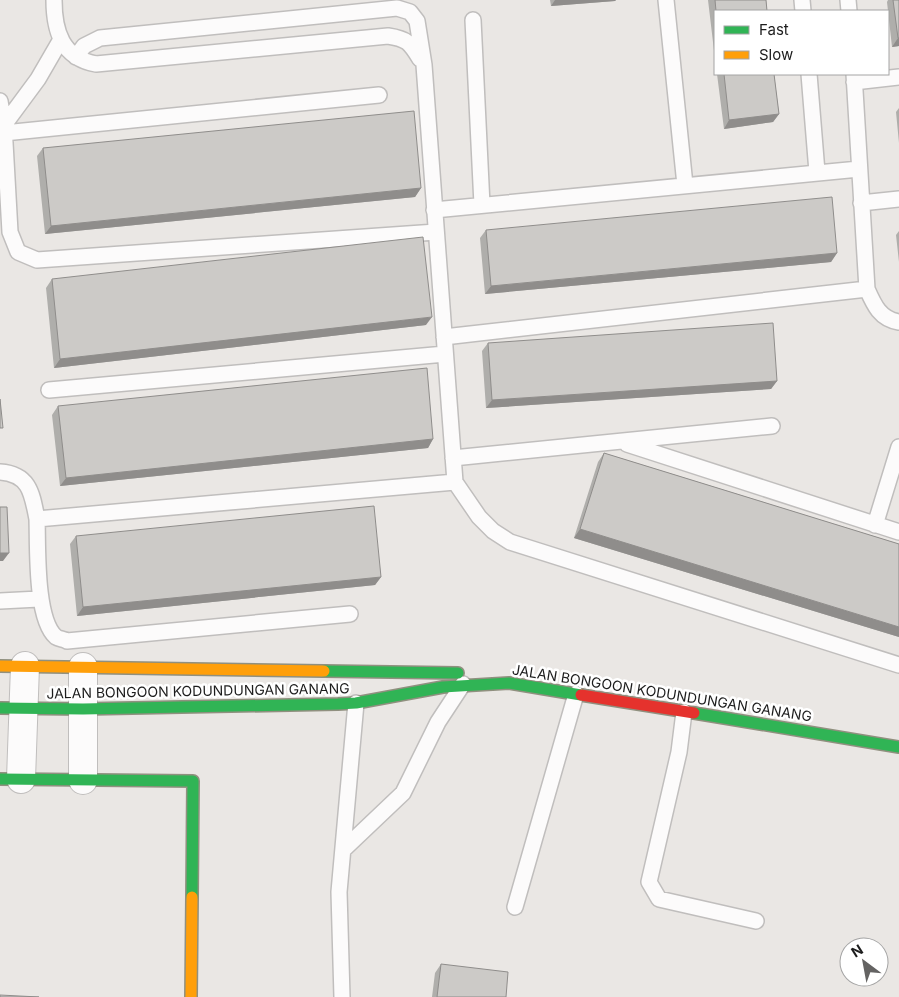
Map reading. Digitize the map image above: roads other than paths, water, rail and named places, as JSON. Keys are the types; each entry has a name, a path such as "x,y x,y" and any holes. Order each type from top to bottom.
{"street":[{"path":"191,997 193,781 10,779 12,666 443,671 509,683"},
{"path":"83,667 83,780"},
{"name":"JALAN BONGOON KODUNDUNGAN GANANG","path":"12,708 83,709 356,703 463,684 509,683 899,747"}],"lane":[{"path":"54,0 54,18 60,41 76,57 96,64 388,36 406,40 412,45 424,65"},
{"path":"666,0 685,185"},
{"path":"76,57 84,46 100,38 397,8 410,12 417,21 424,65 454,482 479,518 493,531 510,542 899,665"},
{"path":"473,20 482,205"},
{"path":"4,129 38,79 60,41"},
{"path":"809,75 817,172"},
{"path":"899,77 854,78 867,289 874,306 884,318 899,322"},
{"path":"4,129 379,95"},
{"path":"0,101 4,129 4,209 18,252 38,260 436,232"},
{"path":"434,210 859,169"},
{"path":"861,203 899,199"},
{"path":"444,337 867,289"},
{"path":"49,390 445,354"},
{"path":"453,458 772,426"},
{"path":"620,441 899,532"},
{"path":"875,525 899,447"},
{"path":"0,472 18,476 26,483 33,496 37,519 39,598 50,629 57,637 67,640 350,614"},
{"path":"37,519 454,482"},
{"path":"0,601 39,598"},
{"path":"343,850 403,793 438,722 463,684"},
{"path":"515,907 576,694"},
{"path":"342,997 340,892 356,703"},
{"path":"684,712 678,752 649,882 659,899 756,921"}]}
